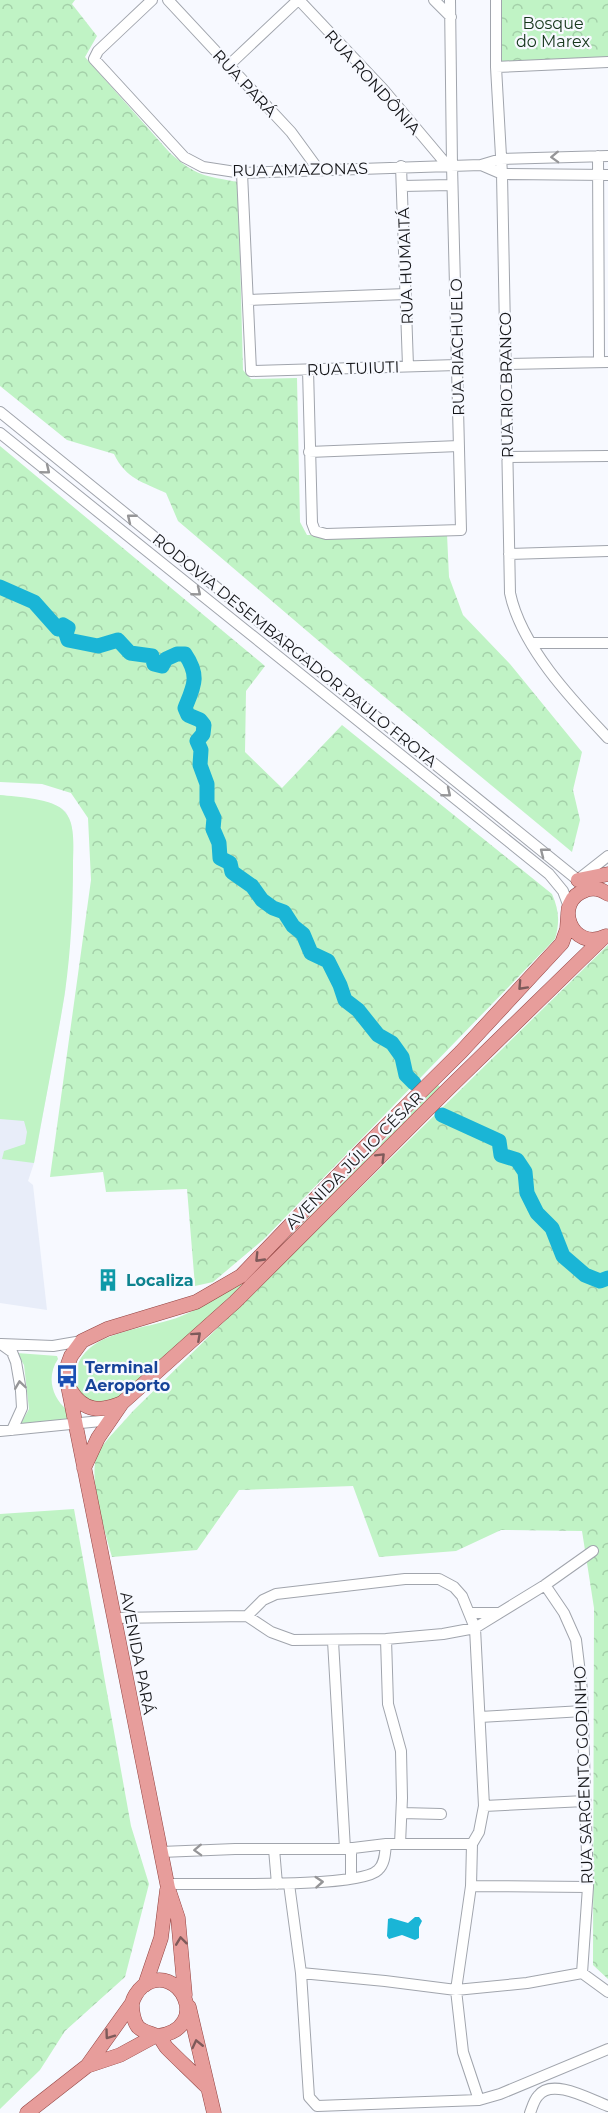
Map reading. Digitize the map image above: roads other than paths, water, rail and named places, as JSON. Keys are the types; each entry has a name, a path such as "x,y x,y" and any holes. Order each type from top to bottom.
{"main road":[{"path":"578,880 608,874"},
{"path":"602,891 576,895 568,911 572,928 583,938 597,939 606,936"},
{"name":"AVENIDA JÚLIO CÉSAR","path":"82,1341 107,1329 196,1302 241,1276 368,1144 461,1052 562,943 567,929 568,911"},
{"name":"AVENIDA JÚLIO CÉSAR","path":"84,1468 92,1448 122,1403 235,1302 449,1088 606,936"},
{"path":"76,1424 68,1386 68,1364 75,1348 82,1341"},
{"path":"68,1386 75,1397 86,1406 109,1408 122,1403"},
{"name":"AVENIDA PARÁ","path":"76,1424 167,1886 178,1918 186,1998"},
{"name":"AVENIDA PARÁ","path":"145,1985 161,1938 167,1886"},
{"path":"27,2113 87,2066 139,1990 153,1982 167,1982 173,1984 186,1998 214,2113"},
{"path":"87,2066 120,2055 157,2036 169,2035 184,2021 186,1998"},
{"path":"132,2003 138,2027 157,2036 206,2086"}],"street":[{"name":"RUA AMAZONAS","path":"152,0 98,51 94,58 184,157 203,167 242,173 481,165 501,159 603,156"},
{"name":"RUA PARÁ","path":"168,0 291,132 318,169"},
{"path":"228,66 298,0"},
{"name":"RUA RONDÔNIA","path":"298,0 449,165"},
{"path":"434,0 451,17"},
{"name":"RUA RIACHUELO","path":"309,452 312,523 317,533 461,530 452,185 449,165 450,0"},
{"name":"RUA RIO BRANCO","path":"496,0 496,67 502,174 510,593 512,605 523,630 548,669 606,731"},
{"path":"496,67 608,62"},
{"path":"505,364 604,362 603,156"},
{"name":"RUA AMAZONAS","path":"481,165 502,174"},
{"name":"RUA HUMAITÁ","path":"401,166 408,366"},
{"path":"242,173 248,300 406,294"},
{"path":"502,174 603,175"},
{"path":"402,186 452,185"},
{"name":"RUA TUIUTI","path":"248,300 250,370 256,372 457,365"},
{"path":"308,369 309,452 459,446"},
{"name":"RODOVIA DESEMBARGADOR PAULO FROTA","path":"0,412 578,880 602,891"},
{"name":"RODOVIA DESEMBARGADOR PAULO FROTA","path":"0,433 549,874 563,891 568,911"},
{"path":"507,457 608,456"},
{"path":"509,554 608,551"},
{"path":"533,644 608,644"},
{"path":"578,880 608,856"},
{"name":"AVENIDA JÚLIO CÉSAR","path":"0,1344 53,1346 82,1341"},
{"path":"0,1344 12,1352 21,1391 22,1408 12,1430"},
{"path":"0,1431 111,1420"},
{"path":"113,1618 247,1616 260,1626 293,1640 386,1639 475,1628 545,1585 592,1551"},
{"path":"247,1616 263,1600 276,1594 297,1590 439,1579 454,1587 462,1596 475,1628 484,1806 479,1833 472,1844 471,1886 456,1990 463,2052 479,2100"},
{"name":"RUA SARGENTO GODINHO","path":"545,1585 564,1613 576,1640 583,1711 588,1887 582,1973"},
{"path":"469,1613 500,1613"},
{"path":"386,1639 388,1704 401,1751 400,1844"},
{"path":"333,1641 351,1878"},
{"path":"480,1717 583,1711"},
{"path":"484,1806 585,1801"},
{"path":"402,1813 441,1814"},
{"path":"161,1852 348,1849 386,1844 472,1844"},
{"path":"167,1886 338,1881 379,1870 384,1859 386,1844"},
{"path":"274,1849 277,1884"},
{"path":"289,1884 301,1973 309,2097 317,2106 479,2100 500,2094 608,2049"},
{"path":"471,1886 588,1887"},
{"path":"301,1973 456,1990 527,1983 582,1973 608,1992"},
{"path":"530,2113 538,2096 553,2088 561,2088 608,2106"}],"water":[{"path":"415,1917 419,1917 422,1921 419,1927 419,1938 415,1940 402,1935 389,1939 387,1936 388,1919 408,1923"}],"waterway":[{"path":"0,587 34,602 58,629 63,625 68,628 66,634 68,640 98,646 118,640 130,653 152,656 154,664 162,666 166,659 177,654 185,654 194,675 191,693 185,708 188,715 200,720 204,725 203,734 197,741 201,750 200,765 207,784 207,803 214,818 213,829 219,843 220,858 230,863 232,872 252,886 262,900 284,912 293,926 303,934 311,953 328,961 345,1000 358,1010 378,1035 392,1043 402,1057 406,1075 414,1083"},
{"path":"442,1115 499,1141 501,1155 517,1160 525,1172 527,1193 537,1213 552,1228 563,1256 585,1275 600,1281 608,1278"}],"place":[{"name":"Localiza","path":"108,1280"},
{"name":"Terminal Aeroporto","path":"67,1376"}],"park label":[{"name":"Bosque do Marex","path":"553,32"}]}
